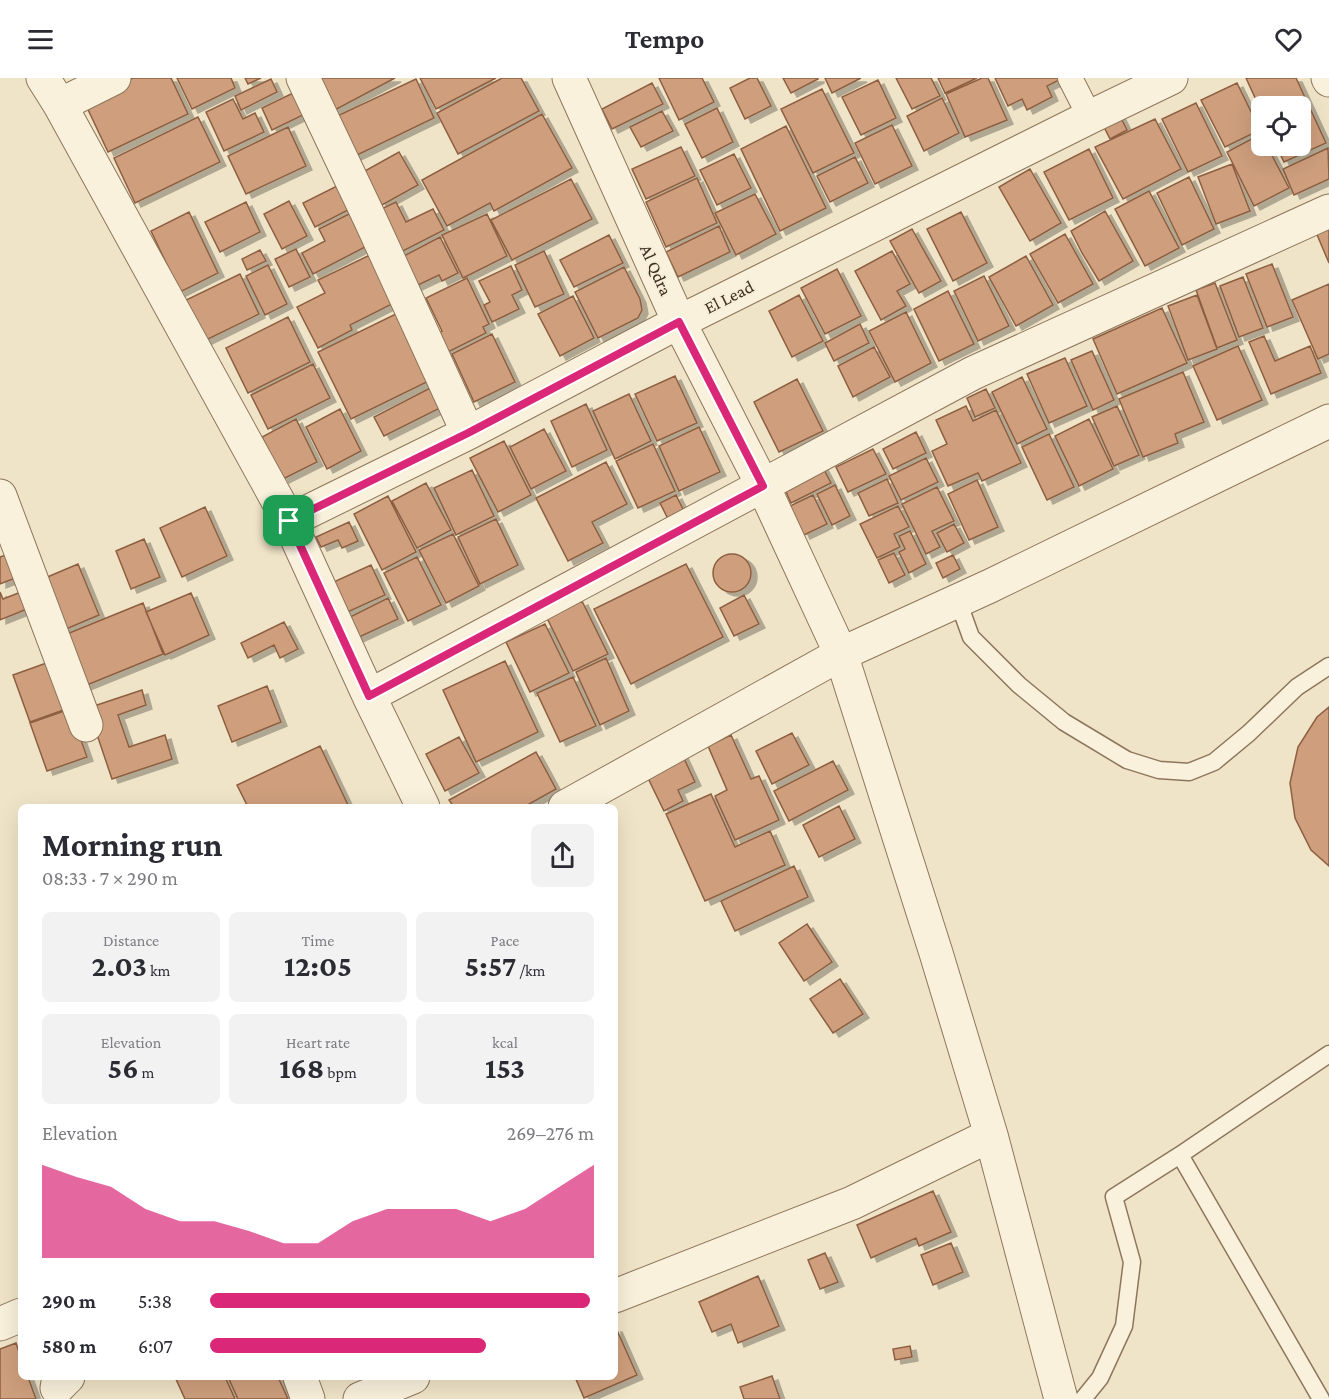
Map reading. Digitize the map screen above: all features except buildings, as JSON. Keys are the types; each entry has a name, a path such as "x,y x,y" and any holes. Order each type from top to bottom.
{"street":[{"path":"114,78 51,91 289,521 422,804"},
{"path":"303,78 468,433"},
{"path":"1070,78 1090,117"},
{"name":"El Lead","path":"289,521 468,433 679,322 1172,78"},
{"name":"Al Qdra","path":"576,80 679,322 763,486 841,654 991,1135 1061,1399"},
{"path":"369,696 973,373 1329,211"},
{"path":"570,804 841,654 1329,421"},
{"path":"0,496 86,725"},
{"path":"618,1295 852,1203 991,1135"},
{"path":"0,1324 18,1316"},
{"path":"58,1380 57,1388 65,1380"},
{"path":"301,1380 308,1399"},
{"path":"360,1399 406,1380"}],"lane":[{"path":"958,600 971,637 1020,686 1064,722 1118,755 1159,770 1189,772 1214,762 1249,733 1297,687 1329,666"},
{"path":"1083,1399 1100,1378 1124,1326 1132,1262 1114,1197 1329,1054"},
{"path":"1180,1155 1321,1399"}],"route":[{"path":"679,322 763,486 369,696 289,521 468,433 679,322"}]}
